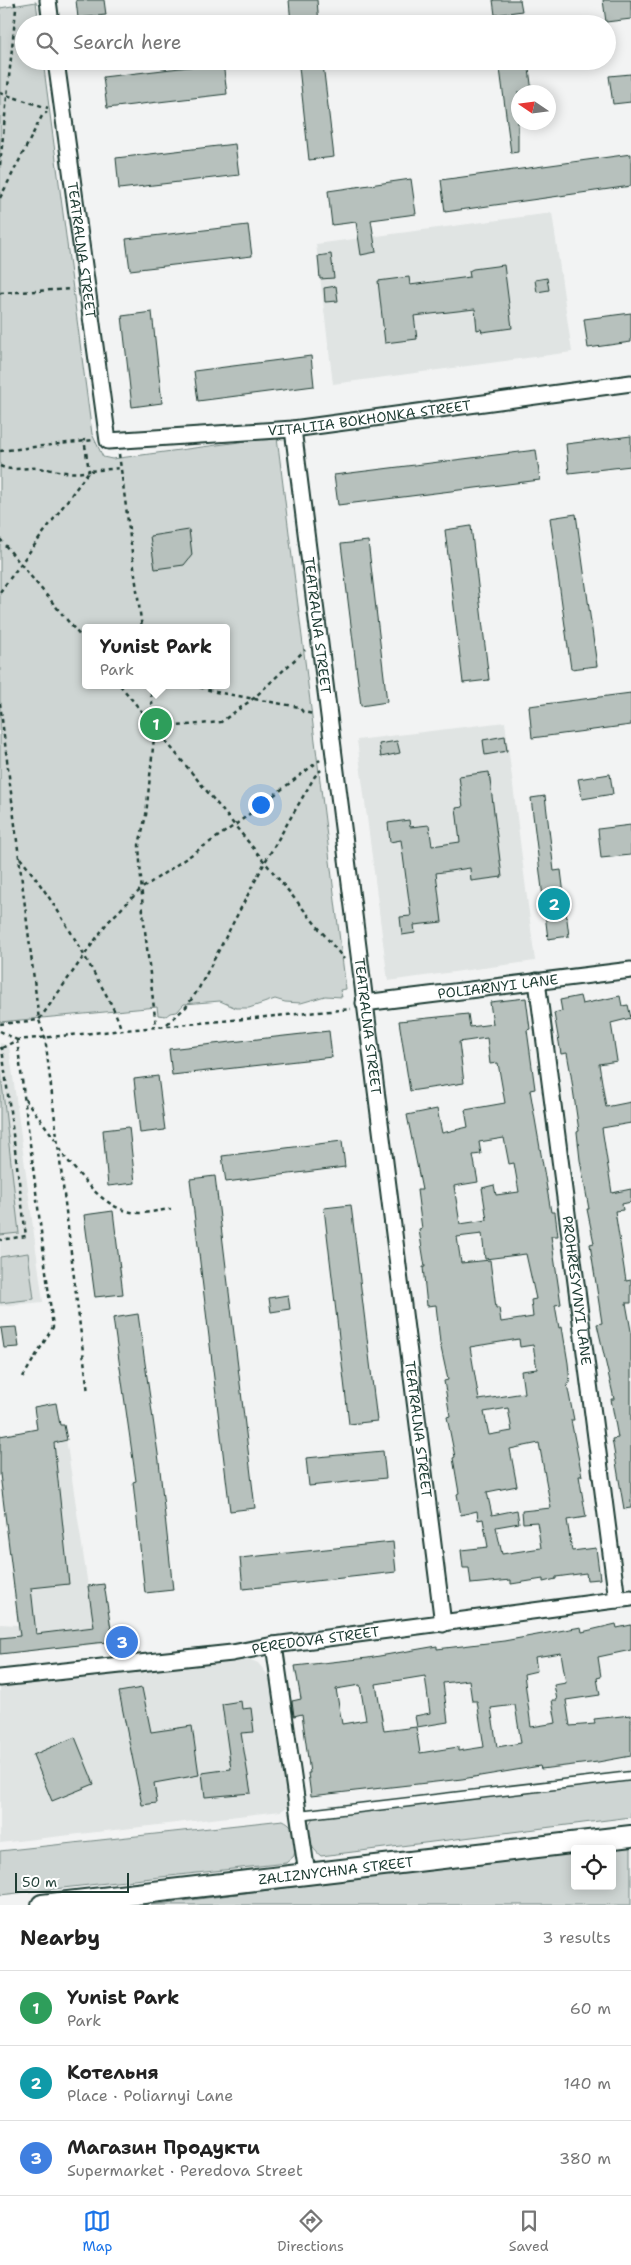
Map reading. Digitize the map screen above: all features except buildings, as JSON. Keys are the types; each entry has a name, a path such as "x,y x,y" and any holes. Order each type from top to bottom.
{"street":[{"path":"48,0 50,15"},
{"name":"TEATRALNA STREET","path":"57,70 110,445"},
{"name":"VITALIIA BOKHONKA STREET","path":"110,445 293,429 631,383"},
{"name":"TEATRALNA STREET","path":"293,429 360,970 358,1006 443,1624"},
{"name":"POLIARNYI LANE","path":"358,1006 631,970"},
{"name":"PROHRESYVNYI LANE","path":"537,982 624,1599"},
{"name":"PEREDOVA STREET","path":"0,1678 232,1653 274,1645 624,1599"},
{"path":"274,1645 307,1874"},
{"name":"ZALIZNYCHNA STREET","path":"42,1905 631,1836"}],"lane":[{"path":"299,1815 631,1776"}],"path":[{"path":"14,0 15,15"},
{"path":"0,165 15,19"},
{"path":"0,93 52,109 42,116 0,198"},
{"path":"0,293 76,289"},
{"path":"0,592 89,471 84,440"},
{"path":"0,450 98,440 128,453"},
{"path":"110,445 121,468 141,624"},
{"path":"0,466 13,470 38,468 76,474 121,468"},
{"path":"0,539 82,638"},
{"path":"155,728 221,722 254,698 306,649"},
{"path":"123,689 346,961 360,970"},
{"path":"150,689 155,728 146,815 139,845 156,1026"},
{"path":"206,689 299,708 304,712 314,714"},
{"path":"0,703 40,1020 45,1037 88,1393"},
{"path":"40,1020 84,954 107,924 142,889 235,825 320,760"},
{"path":"166,1025 186,1007 198,990 265,862 315,776 321,770"},
{"path":"19,857 42,884 84,954 117,1016 121,1029"},
{"path":"0,1240 26,1236 1,1048 17,1040 358,1006"},
{"path":"0,1024 40,1020"},
{"path":"0,1031 17,1040"},
{"path":"17,1040 53,1327 23,1377"},
{"path":"24,1098 58,1143 63,1155 104,1201 127,1211 140,1213 171,1209"}],"shaded area":[{"path":"36,2 38,15 15,15 15,70 44,70 92,434 103,457 112,459 277,437 346,989 340,990 342,997 325,996 301,1003 275,999 249,1008 236,1008 220,1001 184,1004 177,1012 166,1016 158,1015 157,1007 0,1022 0,8"},
{"path":"552,213 572,352 333,384 316,244"},
{"path":"505,722 535,961 388,981 357,740"},
{"path":"0,1043 9,1046 43,1302 0,1306"},
{"path":"0,1066 19,1233 0,1235"},
{"path":"28,1253 34,1299 0,1303 0,1257"},
{"path":"64,1425 88,1586 104,1584 111,1629 126,1627 129,1649 111,1651 109,1643 0,1654 0,1624 18,1625 0,1474 0,1436"},
{"path":"247,1658 258,1663 272,1680 290,1801 287,1807 281,1811 0,1843 0,1685"},
{"path":"631,1780 631,1817 321,1856 312,1847 308,1836 309,1825 316,1815"},
{"path":"283,1820 291,1826 296,1840 294,1856 286,1863 0,1895 0,1851"},
{"path":"631,1844 631,1905 151,1905 571,1852 571,1890 616,1890 616,1846"}],"place":[{"name":"Yunist Park","path":"156,724"},
{"name":"Котельня","path":"554,904"},
{"name":"Магазин Продукти","path":"122,1642"}]}
